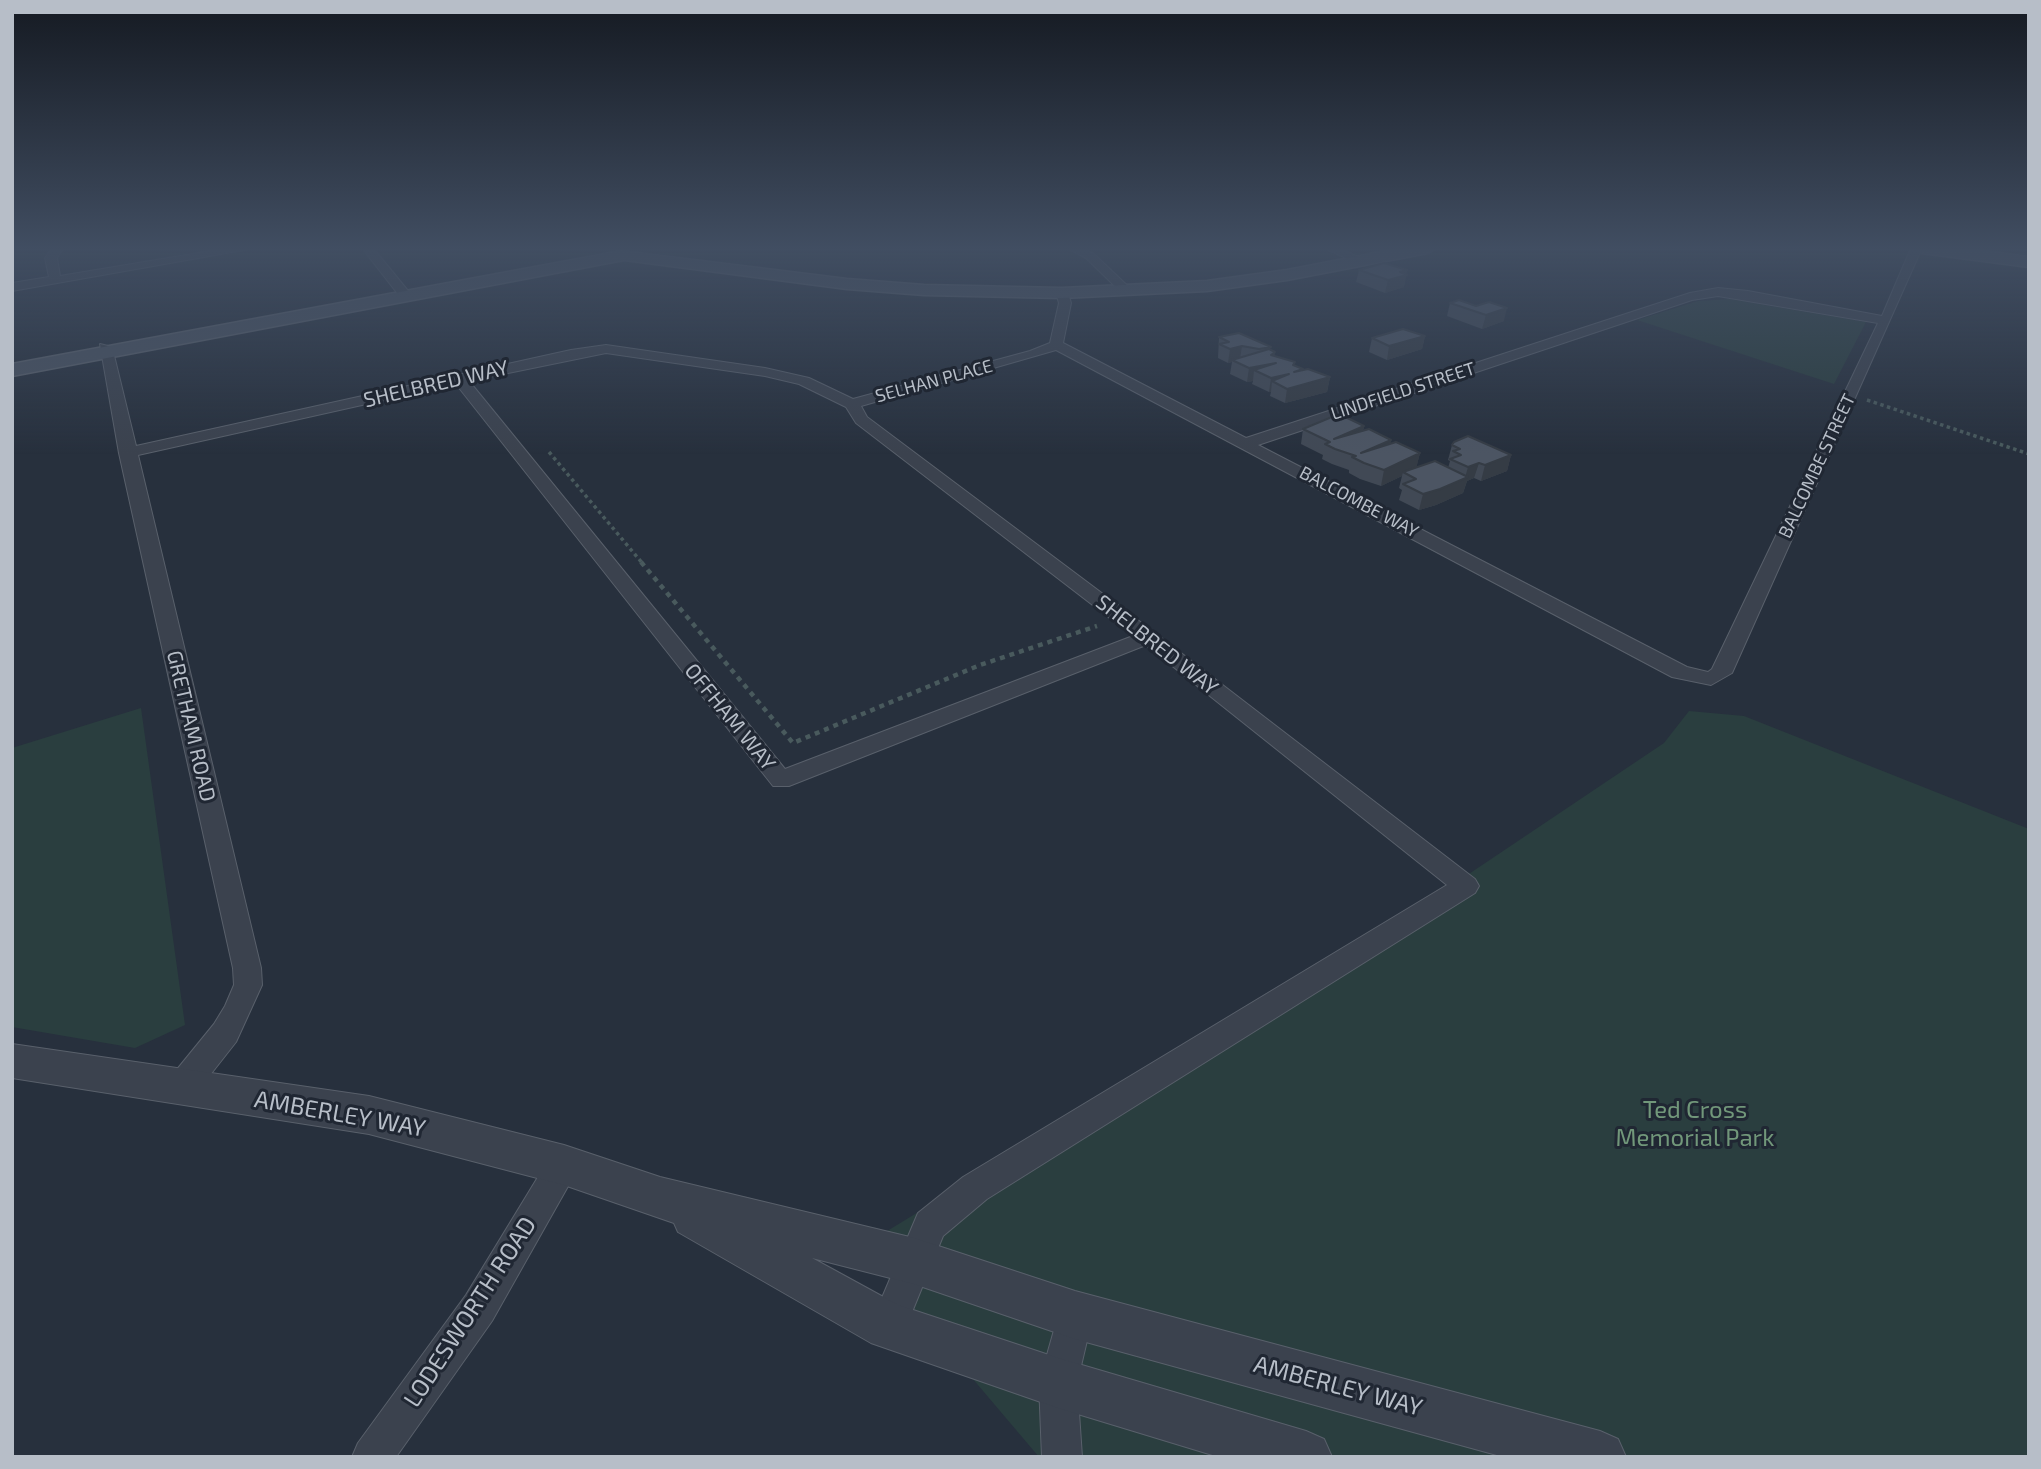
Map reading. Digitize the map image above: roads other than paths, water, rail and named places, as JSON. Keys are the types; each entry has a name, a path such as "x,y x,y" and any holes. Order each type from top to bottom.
{"main road":[{"path":"12,370 267,317"},
{"path":"12,365 106,350"}],"street":[{"path":"1056,345 1062,317"},
{"name":"LINDFIELD STREET","path":"1247,443 1628,317"},
{"name":"LINDFIELD STREET","path":"1862,317 1886,321"},
{"name":"BALCOMBE STREET","path":"1711,679 1721,673 1888,317"},
{"name":"SELHAN PLACE","path":"852,404 1035,354 1056,345"},
{"name":"BALCOMBE WAY","path":"1056,345 1680,672 1711,679"},
{"name":"SHELBRED WAY","path":"127,453 571,354 606,349 765,372 804,381 852,404 861,420 1148,637 1466,886 975,1188 930,1225 888,1326"},
{"name":"GRETHAM ROAD","path":"106,350 248,985 239,1010 225,1033 181,1088"},
{"name":"OFFHAM WAY","path":"460,379 781,780 1148,637"},
{"name":"AMBERLEY WAY","path":"12,1061 369,1115 564,1165 660,1198 914,1261 1075,1315 1600,1457"},
{"name":"LODESWORTH ROAD","path":"372,1457 479,1308 564,1165"},
{"name":"AMBERLEY WAY","path":"660,1198 888,1326 1058,1383 1306,1457"},
{"path":"1062,1457 1058,1383 1075,1315"}],"park label":[{"name":"Ted Cross Memorial Park","path":"1695,1124"}]}
